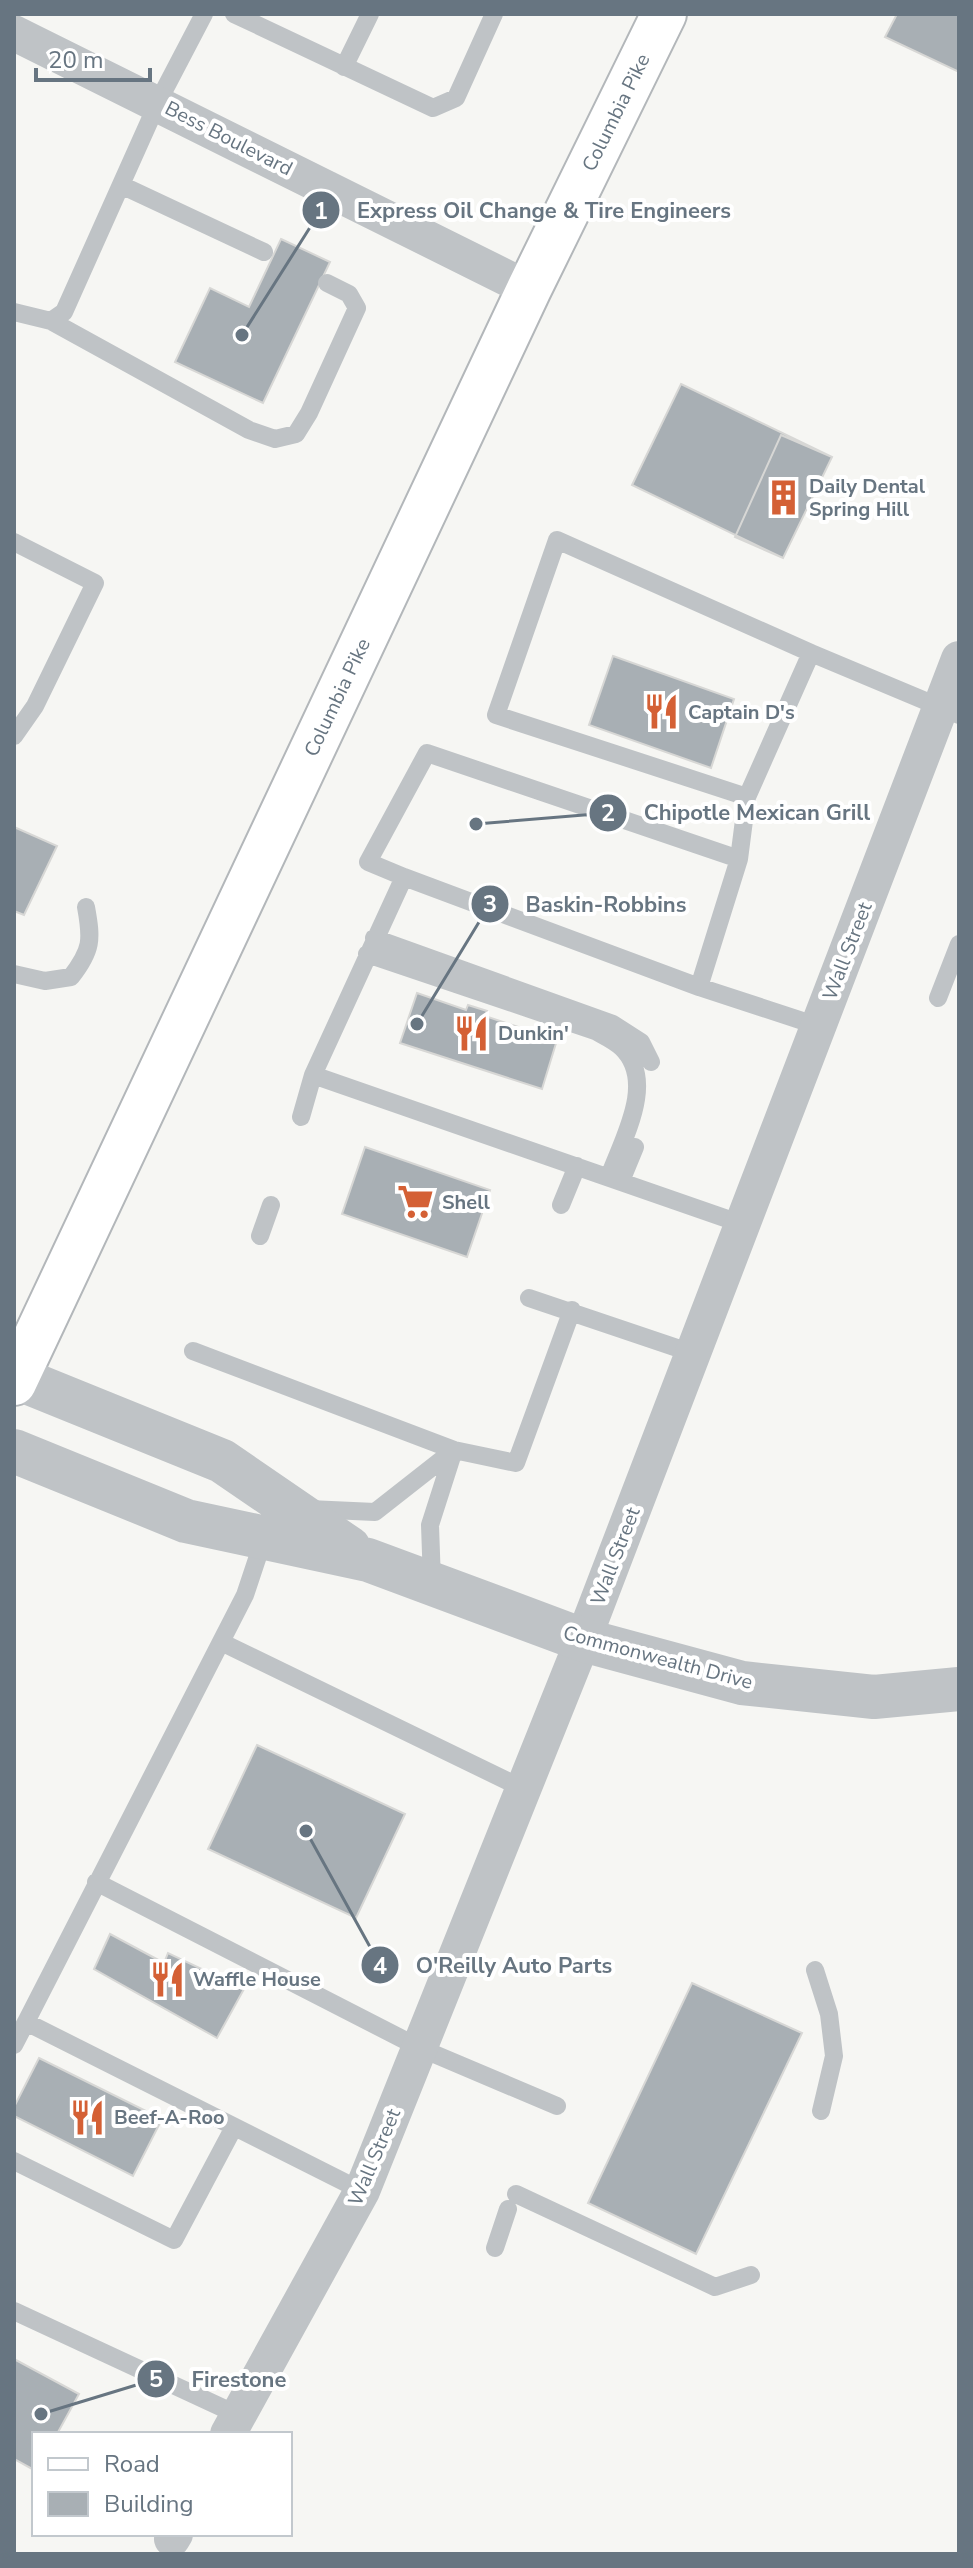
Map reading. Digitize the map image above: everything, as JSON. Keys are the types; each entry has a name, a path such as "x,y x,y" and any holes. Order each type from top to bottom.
{"main road":[{"name":"Columbia Pike","path":"15,1379 529,289 664,14"}],"street":[{"name":"Bess Boulevard","path":"14,33 529,289"},
{"name":"Wall Street","path":"233,2425 362,2191 583,1640 818,1026 950,711 959,659"},
{"name":"Commonwealth Drive","path":"15,1379 222,1461 277,1523"},
{"name":"Commonwealth Drive","path":"14,1451 186,1521 277,1523 583,1640 742,1683 874,1697 959,1689"}],"lane":[{"path":"51,321 64,312 158,102 204,14"},
{"path":"234,14 433,108 456,98 494,14"},
{"path":"344,67 370,14"},
{"path":"121,185 264,252"},
{"path":"14,312 51,321 249,430 275,439 296,434 309,413 357,308 349,294 327,283"},
{"path":"747,797 496,715 557,540 950,711"},
{"path":"14,542 95,583 35,706 14,736"},
{"path":"699,987 739,859 747,797 811,653"},
{"path":"739,859 427,753 368,862 699,987 818,1026"},
{"path":"301,1117 313,1075 404,877"},
{"path":"14,974 45,981 71,977 89,954 91,932 86,907"},
{"path":"938,998 959,944"},
{"path":"370,946 613,1024 641,1042 651,1062"},
{"path":"370,946 595,1031 623,1049 638,1079 636,1104 615,1179"},
{"path":"313,1075 742,1224"},
{"path":"615,1179 635,1147"},
{"path":"561,1205 577,1166"},
{"path":"260,1236 271,1205"},
{"path":"529,1298 692,1353"},
{"path":"193,1351 454,1450 516,1463 572,1310"},
{"path":"14,2045 245,1595 277,1523 375,1512 454,1450"},
{"path":"433,1584 430,1525 454,1450"},
{"path":"221,1642 524,1789"},
{"path":"96,1882 420,2048 557,2106"},
{"path":"815,1970 829,2014 834,2056 821,2111"},
{"path":"26,2022 362,2191"},
{"path":"14,2161 174,2240 234,2127"},
{"path":"495,2248 512,2202 715,2287 751,2275"},
{"path":"14,2311 233,2425"}],"building":[{"path":"897,14 959,14 959,72 885,37"},
{"path":"281,239 330,262 263,403 175,362 210,288 249,307"},
{"path":"681,384 832,457 783,558 632,485"},
{"name":"Daily Dental Spring Hill","path":"781,435 832,457 783,558 735,537"},
{"name":"Captain D's","path":"613,656 734,699 711,768 589,725"},
{"path":"14,827 57,846 24,915 14,911"},
{"path":"417,993 466,1010 468,1005 487,1011 485,1016 557,1040 542,1089 400,1043"},
{"name":"Shell","path":"365,1147 490,1190 467,1257 342,1214"},
{"path":"257,1745 405,1814 356,1918 208,1849"},
{"name":"Waffle House","path":"110,1934 164,1963 168,1953 244,1989 217,2038 94,1969"},
{"path":"692,1983 802,2033 696,2254 588,2203"},
{"name":"Beef-A-Roo","path":"39,2058 162,2119 133,2176 14,2116 14,2107"},
{"path":"14,2359 79,2394 58,2432 32,2432 32,2469 14,2459"}],"place":[{"name":"Express Oil Change & Tire Engineers","path":"242,335"},
{"name":"Daily Dental Spring Hill","path":"783,497"},
{"name":"Captain D's","path":"662,712"},
{"name":"Chipotle Mexican Grill","path":"476,824"},
{"name":"Baskin-Robbins","path":"417,1024"},
{"name":"Dunkin'","path":"472,1033"},
{"name":"Shell","path":"416,1202"},
{"name":"O'Reilly Auto Parts","path":"306,1831"},
{"name":"Waffle House","path":"167,1979"},
{"name":"Beef-A-Roo","path":"88,2117"},
{"name":"Firestone","path":"41,2414"}]}
